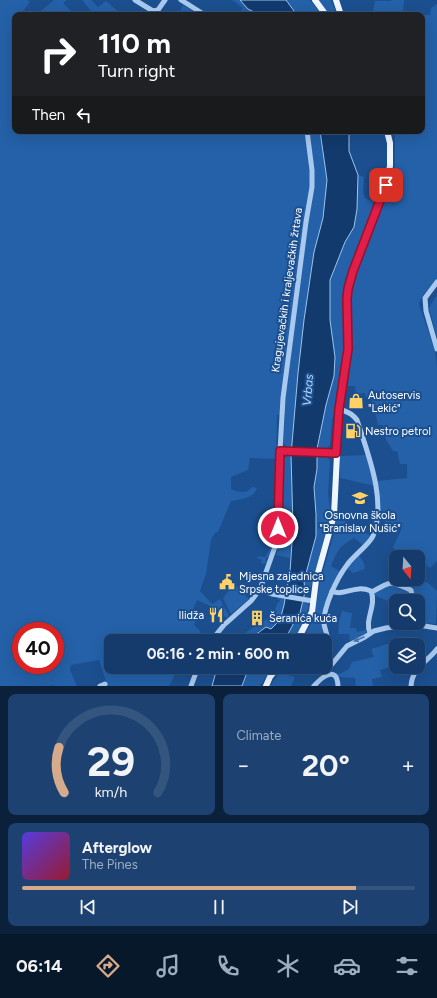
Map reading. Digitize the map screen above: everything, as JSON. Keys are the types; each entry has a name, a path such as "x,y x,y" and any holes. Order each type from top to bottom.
{"main road":[{"path":"315,0 324,12"},
{"path":"336,0 340,12"},
{"path":"388,134 390,143"},
{"path":"302,634 311,615 316,580 334,515 339,409 348,349 348,289 353,271 386,185 390,166 390,134"},
{"path":"266,686 272,674"}],"street":[{"path":"135,0 149,10 155,11 159,9 165,0"},
{"path":"181,0 200,12"},
{"name":"Kragujevačkih i kraljevačkih žrtava","path":"260,589 278,536 283,398 312,187 311,159 307,134"},
{"path":"437,282 425,298 426,311 437,349"},
{"path":"327,634 324,619 332,591 347,565 373,536 376,525 378,502 374,477 357,420 355,416 339,409"},
{"path":"280,451 336,453"},
{"path":"372,592 385,584 396,583 411,590 412,594"},
{"path":"332,591 339,593 362,588 372,592"},
{"path":"217,634 251,601 260,589 278,596 314,601"},
{"path":"370,633 368,626 372,610 372,592"},
{"path":"425,626 437,628"},
{"path":"332,664 347,646 370,633 389,628"},
{"path":"411,686 414,673 437,649"},
{"path":"191,686 195,674"},
{"path":"314,686 325,675 329,674 334,676 338,686"}],"shaded area":[{"path":"0,0 27,0 30,2 22,12 12,12 12,134 320,134 327,180 323,218 314,252 304,320 293,448 287,447 283,443 285,414 277,415 276,459 250,458 248,470 231,477 231,489 245,492 250,490 252,487 257,488 250,496 231,501 218,532 215,533 211,540 206,574 200,591 212,604 220,599 229,616 227,618 210,606 197,600 193,610 198,613 194,625 200,631 200,634 104,634 104,674 175,674 169,686 104,686 107,684 99,660 71,665 70,670 77,686 0,686"},
{"path":"54,0 67,0 63,3 72,12 40,12"},
{"path":"82,0 91,0 98,7 106,1 119,12 91,12"},
{"path":"232,0 240,0 248,9 254,12 240,12 243,8"},
{"path":"286,0 310,0 320,12 295,12"},
{"path":"319,0 331,0 336,12 327,12"},
{"path":"404,0 403,12 373,12 375,1"},
{"path":"437,4 437,278 424,294 419,305 435,350 437,366 437,561 430,568 425,564 425,550 395,550 393,547 402,528 378,519 377,481 407,478 407,464 400,464 397,451 393,451 386,440 383,425 378,425 372,400 367,400 365,393 356,394 355,386 348,386 351,350 350,292 355,274 389,190 394,173 395,134 425,134 425,15 430,15 431,8"},
{"path":"183,5 195,12 180,12"},
{"path":"358,175 364,177 363,193 365,198 376,203 345,279 342,299 346,342 339,398 332,420 330,445 326,449 317,449 326,405 334,376 335,357 330,320 330,280 345,242 354,227"},
{"path":"437,295 437,337 429,309"},
{"path":"291,455 293,527 290,558 276,555 281,537 282,461 285,457"},
{"path":"366,455 375,486 340,478 340,456"},
{"path":"317,456 327,457 330,461 328,494 330,508 329,520 310,591 303,596 305,592 304,581 316,536 314,487 317,469"},
{"path":"338,517 371,536 363,545 354,538 342,546 337,553 331,566 341,572 330,590 325,631 319,634 306,634 314,617 320,582 335,530 336,518"},
{"path":"274,525 274,540 268,557 266,557 266,563 262,564 262,560 257,558 258,556 265,557 268,552 271,543 269,535"},
{"path":"358,554 364,563 365,569 353,573 347,568"},
{"path":"425,582 427,582 437,591 436,624 425,623 425,594 414,594 414,587 425,586"},
{"path":"235,585 249,599 231,614 223,598 232,587 234,588"},
{"path":"385,586 400,586 410,591 410,594 389,594 389,602 374,595 374,593"},
{"path":"285,598 281,615 271,629 260,630 256,634 243,634 273,614 280,600 278,599"},
{"path":"303,601 308,602 308,611 297,634 288,634"},
{"path":"342,611 352,613 350,628 356,628 357,632 366,630 366,634 350,641 349,634 338,634 339,621"},
{"path":"389,643 389,667 380,670 382,677 372,679 373,686 356,686 355,678 339,677 334,673 340,674 349,669 352,662 374,657 371,649"},
{"path":"268,674 260,686 242,686 246,675"},
{"path":"278,674 295,677 291,686 270,686"}],"water":[{"path":"240,0 286,0 295,12 254,12 248,9"},
{"name":"Vrbas","path":"320,134 349,134 349,151 358,175 357,209 354,227 345,242 330,280 330,320 335,357 334,376 326,405 317,449 317,469 314,487 316,536 304,581 305,592 299,617 296,619 288,634 256,634 266,627 271,629 280,620 290,572 293,527 291,455 298,373 314,252 323,218 327,180"},
{"path":"215,674 247,674 242,686 212,686"}],"pier":[{"path":"291,448 319,449 319,456 289,455"}],"place":[{"name":"Autoservis \"Lekić\"","path":"356,401"},
{"name":"Nestro petrol","path":"353,431"},
{"name":"Osnovna škola \"Branislav Nušić\"","path":"360,498"},
{"name":"Mjesna zajednica Srpske toplice","path":"227,582"},
{"name":"Ilidža","path":"216,615"},
{"name":"Šeranića kuća","path":"257,618"}],"route":[{"path":"278,528 280,451 336,453 339,409 348,349 348,289 353,271 386,185"}]}
